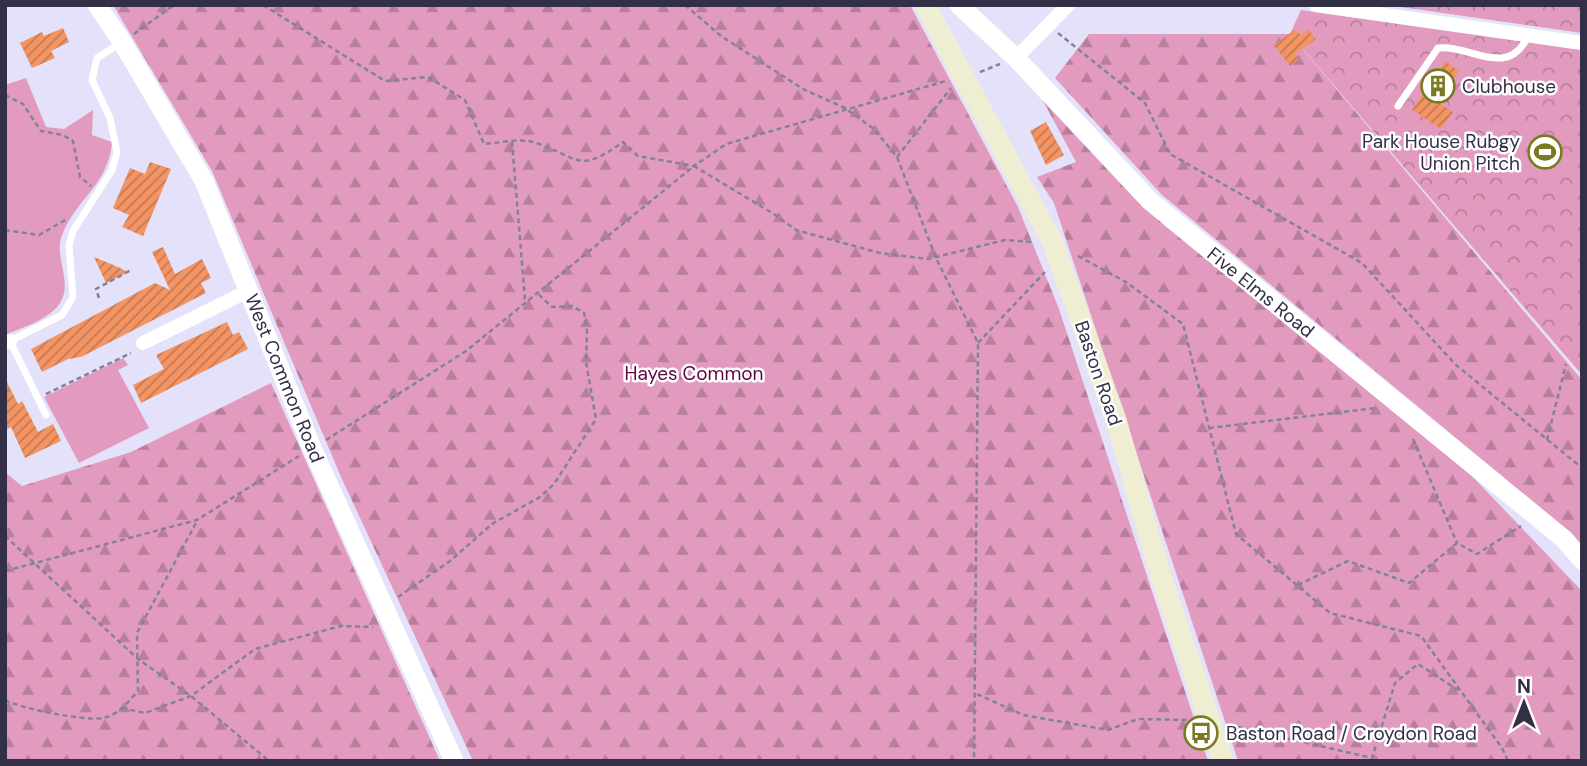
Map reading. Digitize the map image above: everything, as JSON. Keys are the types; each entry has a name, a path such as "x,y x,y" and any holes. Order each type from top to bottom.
{"main road":[{"name":"Baston Road","path":"925,5 1062,252 1116,419 1161,577 1223,761"}],"street":[{"name":"West Common Road","path":"97,5 122,42 204,181 312,449 454,761"},
{"name":"Five Elms Road","path":"959,5 1016,58 1150,201 1564,540 1582,560"},
{"path":"1316,5 1582,43"},
{"path":"1016,58 1059,8"},
{"path":"143,343 250,290"}],"lane":[{"path":"1398,106 1438,48 1450,46 1480,57 1499,58 1514,55 1529,35"},
{"path":"46,415 7,342 62,315 73,297 69,245 112,170 117,152 110,118 92,80 97,58 122,42"}],"path":[{"path":"122,42 174,5"},
{"path":"263,5 385,81 428,77 465,100 484,144 531,141 577,163 595,160 624,142 638,156 694,166 796,230 880,253 936,258 1005,240 1062,252 1126,282 1183,324 1236,534 1330,613 1421,636 1502,748 1508,761"},
{"path":"685,5 721,36 803,89 845,108 874,129 897,157 936,258 978,344 977,694 974,761"},
{"path":"1047,24 1145,103 1170,153 1362,263 1457,365 1582,468"},
{"path":"897,157 958,80"},
{"path":"5,571 197,520 467,351 536,292 694,166 726,144 939,82"},
{"path":"5,94 23,104 41,131 63,135 73,141 80,177 98,193"},
{"path":"512,142 526,301"},
{"path":"5,230 39,235 63,220 84,215"},
{"path":"978,344 1062,252"},
{"path":"99,298 96,289 131,270"},
{"path":"122,708 145,713 191,696 255,649 341,626 375,627 383,608 450,561 492,524 540,496 554,484 596,419 586,362 587,331 584,313 572,306 552,307 536,292"},
{"path":"37,399 138,349 143,343"},
{"path":"1547,440 1566,364"},
{"path":"1209,428 1399,405"},
{"path":"1409,430 1457,543 1477,554 1519,526 1530,529"},
{"path":"5,700 74,715 104,718 122,708 138,691 137,633 197,520"},
{"path":"5,536 138,659 191,696 269,761"},
{"path":"1297,585 1348,561 1409,583 1457,543"},
{"path":"977,694 1023,715 1108,730 1138,719 1210,720 1372,758 1395,683 1418,664 1464,694"}],"green space":[{"name":"Hayes Common","path":"113,5 910,5 1018,207 1059,309 1208,761 473,761 341,477 212,171"},
{"path":"1387,5 1582,5 1582,33"},
{"path":"1301,10 1582,50 1582,375 1290,34"},
{"path":"1089,34 1290,34 1582,380 1582,558 1502,476 1162,195 1055,78"},
{"path":"26,78 46,127 64,129 93,110 92,135 112,142 105,169 75,211 62,235 60,253 65,290 62,299 46,316 5,335 5,85"},
{"path":"1042,99 1164,225 1471,475 1582,591 1582,761 1238,761 1054,203 1037,177 1076,162"},
{"path":"123,358 128,365 118,370 149,428 79,463 44,397"},
{"path":"271,383 440,761 5,761 5,472 22,486 131,452"}],"building":[{"path":"63,28 69,42 51,51 55,58 32,68 20,43 42,32 44,36"},
{"path":"1296,29 1300,35 1308,29 1316,39 1295,54 1299,59 1290,66 1274,45"},
{"name":"Clubhouse","path":"1445,61 1459,71 1438,102 1453,112 1441,129 1412,110"},
{"path":"1046,122 1064,155 1046,165 1030,131"},
{"path":"150,162 171,169 143,236 122,227 129,215 113,208 130,168 145,174"},
{"path":"163,247 175,274 202,259 211,278 201,283 206,293 81,357 68,359 42,372 31,349 155,283 170,290 152,252"},
{"path":"94,257 118,267 128,272 106,283"},
{"path":"227,322 233,335 239,332 248,349 141,403 133,385 164,369 156,355"},
{"path":"5,378 18,404 22,401 38,432 53,424 61,441 25,458 11,427 5,430"}],"place":[{"name":"Clubhouse","path":"1438,86"},
{"name":"Park House Rubgy Union Pitch","path":"1545,152"},
{"name":"Baston Road / Croydon Road","path":"1201,733"}]}
